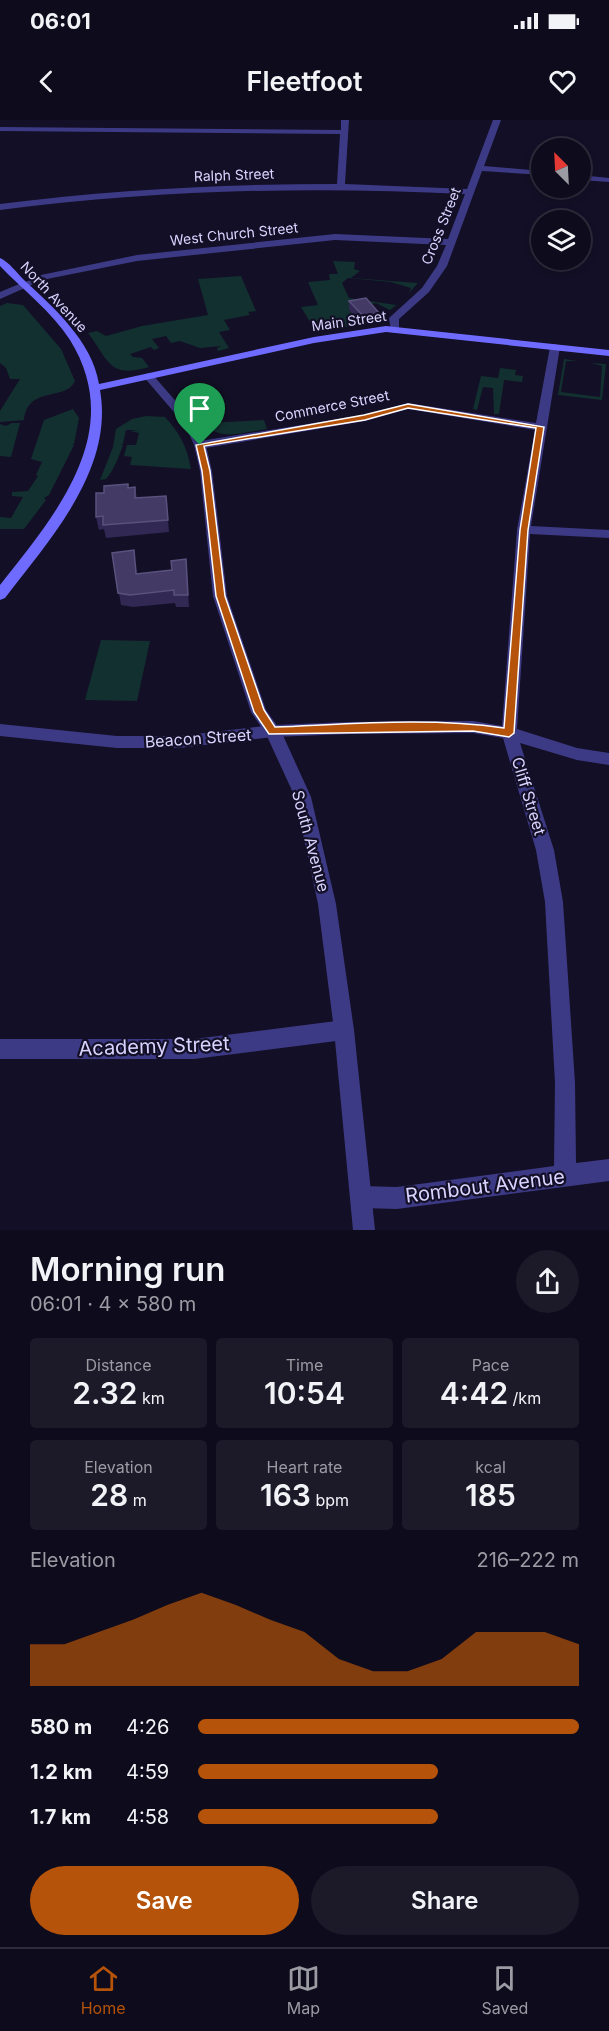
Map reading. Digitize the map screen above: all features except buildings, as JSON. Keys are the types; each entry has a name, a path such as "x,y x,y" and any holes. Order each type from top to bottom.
{"main road":[{"name":"North Avenue","path":"0,261 75,339 96,388"},
{"name":"Main Street","path":"96,388 314,340 395,329 609,353"},
{"path":"0,595 54,522 82,479 94,449 98,408 96,388"}],"street":[{"path":"341,186 345,120"},
{"name":"Cross Street","path":"395,329 394,318 426,290 442,266 497,120"},
{"path":"0,129 344,132"},
{"path":"478,168 531,173"},
{"path":"591,178 609,180"},
{"name":"Ralph Street","path":"0,207 127,193 341,186 469,192"},
{"name":"West Church Street","path":"0,296 24,285 93,266 137,258 335,237 450,242"},
{"name":"Cliff Street","path":"555,347 524,530 509,733 545,850 554,902 565,1083 565,1175"},
{"name":"South Avenue","path":"148,376 190,424 200,445 206,471 220,596 259,712 273,732 303,797 327,904 344,1030 364,1230"},
{"name":"Commerce Street","path":"200,445 365,418 408,406 540,427"},
{"path":"524,530 609,534"},
{"name":"Beacon Street","path":"0,730 117,742 178,742 273,732 349,728 473,728 509,733 577,754 609,759"},
{"name":"Academy Street","path":"0,1049 194,1049 344,1030"},
{"name":"Rombout Avenue","path":"361,1197 397,1198 609,1170"}],"green space":[{"path":"333,261 355,262 354,269 360,271 351,278 418,283 409,293 411,288 391,282 348,278 342,283 349,298 396,305 404,299 390,310 376,303 349,310 362,324 316,332 301,307 318,305 308,282 330,280 329,274 338,274"},
{"path":"241,276 256,311 248,312 250,315 224,320 230,330 219,332 229,348 218,351 217,348 221,346 200,348 180,341 171,343 166,336 152,339 159,348 154,350 151,347 130,354 133,357 142,358 149,367 125,371 111,365 88,333 97,331 106,336 142,326 208,315 198,279"},
{"path":"7,303 23,305 61,349 75,381 63,391 32,402 24,420 0,422 0,411 20,379 10,379 6,368 0,363 0,306"},
{"path":"564,359 577,361 566,361 561,392 600,397 602,366 591,363 606,364 602,400 558,395"},
{"path":"500,368 516,370 515,375 523,376 522,382 504,380 499,414 494,414 493,388 483,387 477,410 473,409 481,376 498,378"},
{"path":"73,409 79,418 74,444 72,444 74,445 49,495 44,498 46,500 24,529 0,529 0,517 11,518 23,497 12,496 12,492 28,491 38,476 36,475 42,462 31,459 44,420"},
{"path":"146,416 165,417 182,441 191,469 130,465 132,457 124,456 127,445 136,445 139,433 130,431 140,430 126,430 114,467 106,479 100,480 113,447 116,429 132,419"},
{"path":"204,417 206,423 264,420 267,429 222,434 214,431 199,419"},
{"path":"20,423 11,457 0,456 0,424 6,426"},
{"path":"101,640 150,641 137,701 85,700"}],"route":[{"path":"408,406 540,427 524,530 509,733 473,728 349,728 273,732 259,712 220,596 206,471 200,445 365,418 408,406"}]}
